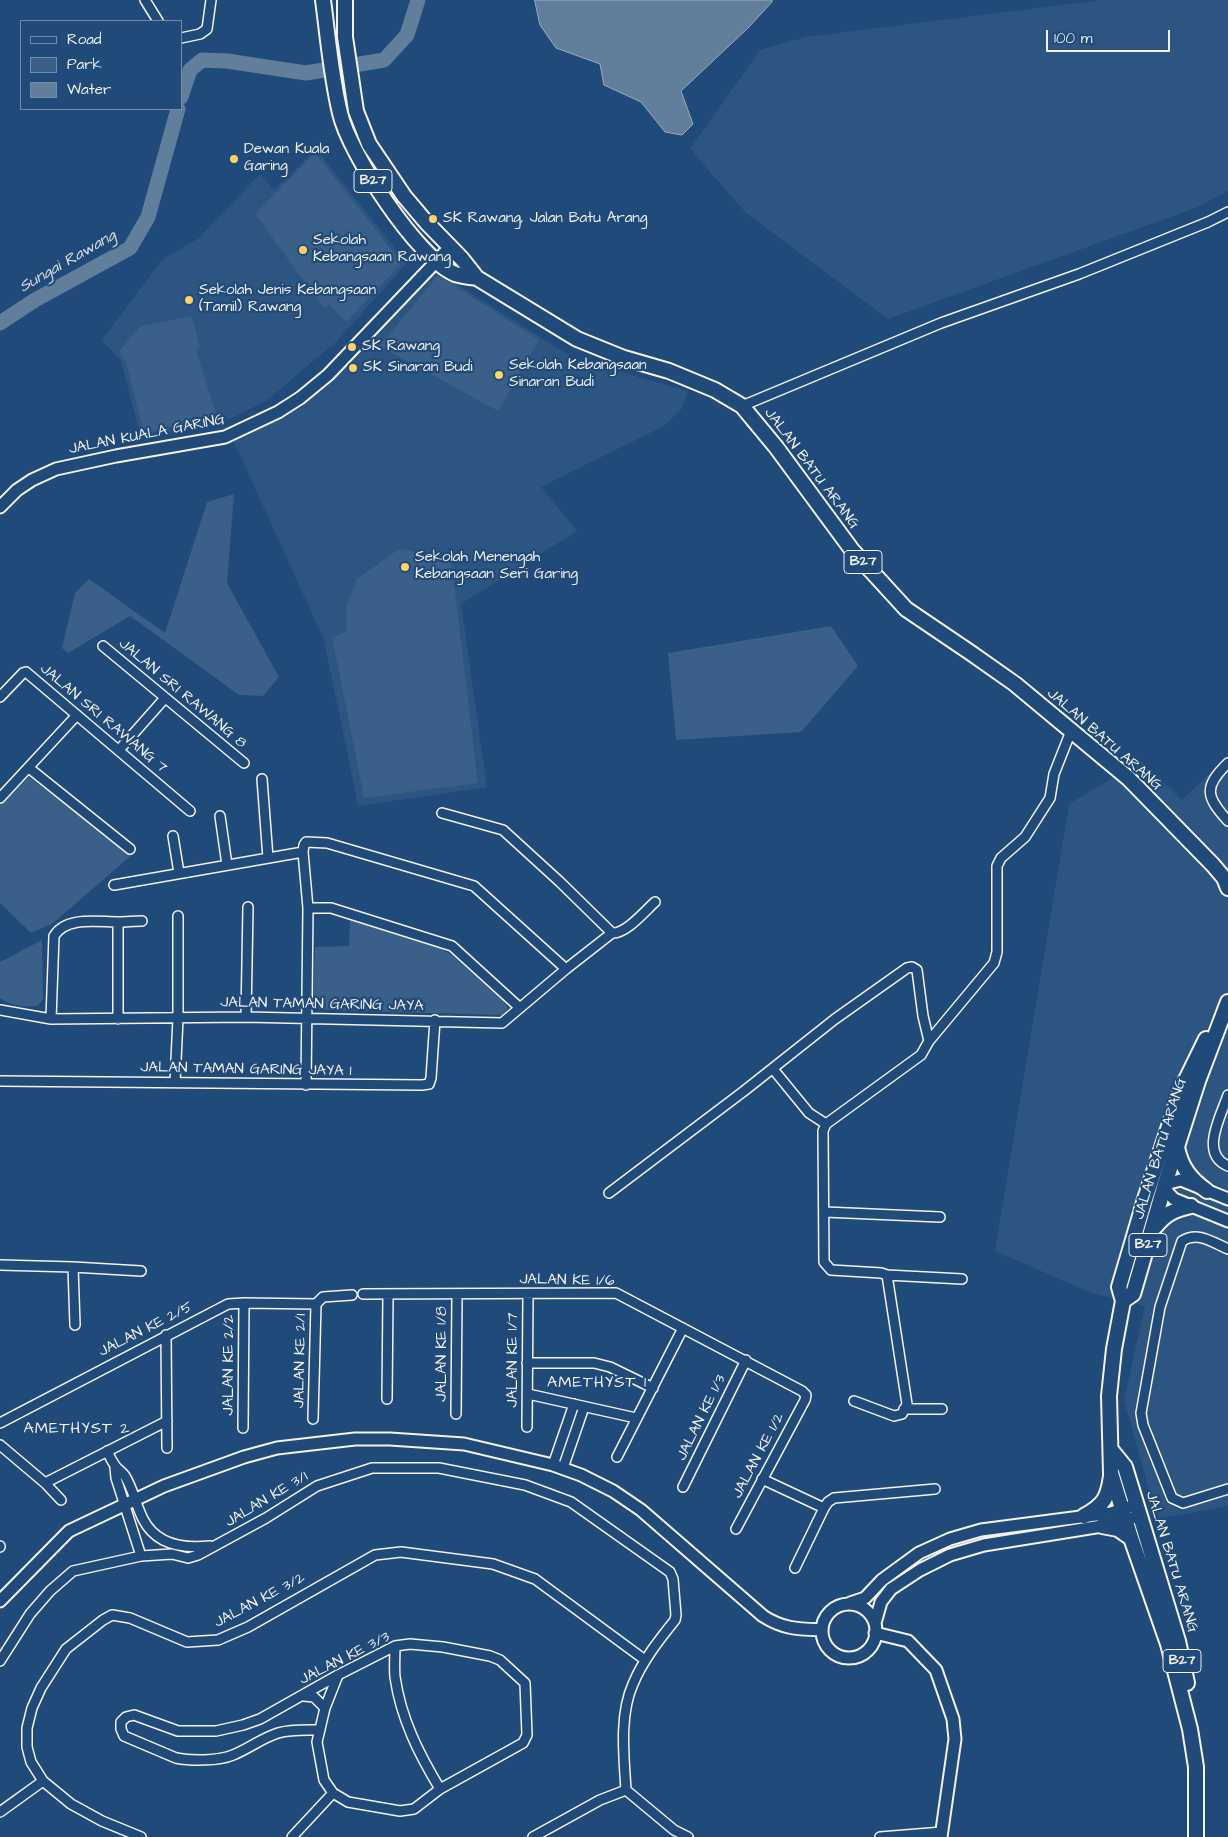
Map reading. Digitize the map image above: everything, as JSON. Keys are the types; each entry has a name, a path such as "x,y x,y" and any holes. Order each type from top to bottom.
{"main road":[{"name":"JALAN BATU ARANG","path":"323,0 340,114 348,138 368,174 411,234 435,260 455,274 477,278"},
{"name":"JALAN BATU ARANG","path":"345,0 344,37 356,111 370,144 404,196 477,278 577,339 624,358 669,371 715,390 742,406 776,447 852,550 906,610 1015,684 1128,778 1184,834 1224,878 1228,888"},
{"name":"JALAN BATU ARANG","path":"1196,1837 1196,1768 1190,1729 1168,1644 1131,1538 1111,1473 1112,1451 1109,1396 1114,1348 1123,1301 1133,1294 1198,1081 1228,1002"},
{"path":"1123,1301 1119,1287 1145,1199 1181,1090 1207,1037 1220,1020"},
{"path":"1177,1146 1180,1159 1187,1173 1194,1182 1207,1191"},
{"path":"1145,1199 1154,1188 1165,1184 1158,1161"},
{"path":"1152,1230 1162,1217 1175,1210 1192,1206"},
{"name":"JALAN BATU ARANG","path":"1112,1451 1124,1467 1139,1510 1178,1641 1202,1766 1204,1837"},
{"path":"1084,1516 1098,1508 1104,1501 1109,1492 1111,1473"},
{"path":"1102,1526 1118,1529 1131,1538"}],"street":[{"path":"145,0 157,20"},
{"path":"182,38 200,34 207,29 211,0"},
{"path":"742,406 941,323 1079,274 1208,222 1228,212"},
{"name":"JALAN KUALA GARING","path":"0,507 17,490 32,480 56,469 225,436 278,412 300,398 328,374 435,260 450,247"},
{"name":"JALAN SRI RAWANG 8","path":"103,646 244,763"},
{"name":"JALAN SRI RAWANG 7","path":"0,697 26,672 190,811"},
{"path":"118,750 165,698"},
{"path":"0,798 77,716"},
{"path":"962,1279 831,1270 826,1266 824,1262 823,1131 826,1124 921,1055 929,1041 994,963 998,952 997,866 1001,858 1025,837 1050,798 1054,774 1071,732"},
{"path":"1228,763 1214,777 1211,789 1213,804 1228,821"},
{"path":"29,768 130,849"},
{"path":"262,779 268,858"},
{"path":"442,813 503,830 560,882 612,934"},
{"path":"220,816 227,865"},
{"path":"173,836 179,873"},
{"path":"306,1085 308,908 303,847 306,842 326,843 474,886 566,969"},
{"path":"114,885 303,852"},
{"name":"JALAN TAMAN GARING JAYA","path":"0,1010 51,1019 246,1017 502,1023 566,969 612,934 617,934 627,928 656,902"},
{"path":"246,1017 248,907"},
{"path":"308,908 332,908 452,946 520,1008"},
{"path":"175,1082 178,1018 178,916"},
{"path":"51,1019 54,936 57,931 76,923 90,921 142,921"},
{"path":"118,922 118,1019"},
{"path":"609,1193 773,1069 834,1019 912,966 916,970 929,1041"},
{"name":"JALAN TAMAN GARING JAYA 1","path":"0,1081 422,1085 429,1084 431,1078 435,1020"},
{"path":"773,1069 808,1113 826,1124"},
{"path":"1228,1095 1213,1140 1214,1153 1221,1163 1228,1166"},
{"path":"1228,1199 1181,1180 1165,1184 1168,1193 1174,1199 1228,1221"},
{"path":"825,1212 940,1217"},
{"path":"1228,1249 1199,1237 1190,1236 1182,1241 1160,1307 1141,1413 1143,1425 1172,1498 1183,1503 1228,1489"},
{"path":"0,1266 73,1266 141,1271"},
{"path":"73,1266 75,1325"},
{"path":"854,1401 894,1416 902,1414 907,1404 887,1275"},
{"name":"JALAN KE 1/6","path":"364,1294 616,1293 746,1360 806,1395"},
{"name":"JALAN KE 1/8","path":"456,1414 457,1294"},
{"name":"JALAN KE 1/7","path":"527,1427 528,1294"},
{"path":"316,1304 323,1297 352,1295"},
{"path":"387,1399 388,1295"},
{"name":"JALAN KE 2/2","path":"243,1428 244,1303"},
{"name":"JALAN KE 2/5","path":"0,1423 228,1304 316,1304"},
{"name":"JALAN KE 2/1","path":"313,1419 316,1304"},
{"path":"617,1457 683,1328"},
{"path":"166,1335 167,1448"},
{"name":"JALAN KE 1/3","path":"683,1487 746,1360"},
{"path":"527,1363 594,1363 610,1367 653,1388"},
{"path":"528,1394 636,1418"},
{"name":"JALAN KE 1/2","path":"736,1529 806,1395"},
{"path":"558,1466 574,1404"},
{"path":"558,1466 584,1407"},
{"path":"904,1409 942,1409"},
{"path":"44,1483 166,1421"},
{"path":"0,1602 69,1531 164,1486 244,1457 277,1448 390,1438 464,1444 558,1466 613,1491 641,1510 763,1616 789,1628 822,1630"},
{"path":"0,1445 61,1500"},
{"path":"107,1452 115,1467 125,1475 142,1556"},
{"name":"JALAN KE 3/1","path":"0,1661 30,1614 50,1591 73,1570 142,1556 172,1554 188,1558 198,1555 266,1518 317,1486 372,1468 439,1468 525,1485 571,1502 670,1572 673,1580 675,1620 645,1660"},
{"path":"762,1479 824,1508"},
{"path":"795,1568 824,1508 834,1498 935,1489"},
{"path":"131,1502 151,1531 161,1540 197,1548 215,1546"},
{"path":"880,1837 941,1834 955,1739 953,1719 936,1670 908,1641 875,1628 865,1609 858,1605 841,1604 827,1614 822,1630 823,1639 827,1647 834,1654 843,1657 852,1658 861,1655 873,1642 875,1628 881,1602 890,1589 920,1570 950,1556 984,1545 1102,1526 1139,1510"},
{"path":"850,1604 865,1598 882,1580 919,1553 950,1539 981,1530 1084,1516 1124,1515"},
{"name":"JALAN KE 3/2","path":"141,1837 102,1821 71,1804 43,1782 31,1762 27,1747 27,1728 32,1708 41,1688 66,1649 112,1615 130,1618 187,1642 218,1640 248,1627 374,1555 401,1552 493,1564 535,1578 645,1660"},
{"name":"JALAN KE 3/3","path":"320,1730 276,1733 232,1756 222,1759 184,1760 124,1736 121,1722 126,1717 134,1715 178,1731 225,1729 260,1719 304,1696 338,1675 395,1646 410,1644 443,1647 490,1656 500,1660 524,1683 527,1736 523,1743 440,1790 414,1809 400,1811 348,1802 333,1793"},
{"path":"395,1646 395,1675 400,1703 410,1733 440,1790"},
{"path":"645,1660 632,1686 624,1718 623,1752 626,1790 674,1830 688,1837"},
{"path":"292,1837 333,1793 324,1780 316,1742 325,1708 338,1675"},
{"path":"304,1696 314,1697 325,1708"},
{"path":"0,1812 43,1782"},
{"path":"532,1837 600,1800 626,1790"}],"shaded area":[{"path":"1102,0 1228,0 1228,191 1198,207 888,319 745,212 690,149 760,50 806,37"},
{"path":"316,149 407,263 336,342 266,401 232,418 141,438 121,361 102,340 162,260 199,238 260,174 274,190"},
{"name":"Sekolah Menengah Kebangsaan Seri Garing","path":"436,271 575,359 688,391 681,410 664,426 541,487 577,531 461,604 487,787 358,806 324,640 234,442 298,409 351,359"},
{"path":"1228,755 1228,1506 1157,1519 1124,1400 1145,1306 1092,1293 995,1251 1069,804 1141,761 1182,800"}],"green space":[{"path":"315,153 402,263 346,322 329,304 324,308 255,214"},
{"path":"438,275 539,340 498,411 380,346"},
{"path":"192,316 200,348 196,350 217,417 144,433 126,362 119,351 141,326"},
{"path":"234,494 227,583 279,677 263,696 239,695 130,616 68,653 62,648 75,593 89,579 165,633 207,502"},
{"path":"399,549 451,557 478,783 364,798 332,638 347,631 346,607 357,579"},
{"path":"831,626 858,666 801,732 676,740 668,653"},
{"path":"29,777 132,855 52,924 31,933 0,903 0,805"},
{"path":"350,919 440,948 453,956 502,1000 508,1008 502,1015 320,1010 313,1004 315,947 349,946"},
{"path":"42,940 43,999 38,1006 18,1005 0,998 0,962"}],"water":[{"path":"535,0 772,0 772,2 748,28 681,91 693,124 682,135 665,132 641,102 604,85 600,64 556,48 540,25"}],"waterway":[{"name":"Sungai Rawang","path":"182,94 190,70 202,60 227,61 306,73 384,60 407,35 418,0"},
{"name":"Sungai Rawang","path":"0,323 35,300 130,248 148,217 178,110"}],"place":[{"name":"Dewan Kuala Garing","path":"234,159"},
{"name":"SK Rawang, Jalan Batu Arang","path":"433,219"},
{"name":"Sekolah Kebangsaan Rawang","path":"303,250"},
{"name":"Sekolah Jenis Kebangsaan (Tamil) Rawang","path":"189,300"},
{"name":"SK Rawang","path":"352,347"},
{"name":"SK Sinaran Budi","path":"353,368"},
{"name":"Sekolah Kebangsaan Sinaran Budi","path":"499,375"},
{"name":"Sekolah Menengah Kebangsaan Seri Garing","path":"405,567"}],"district":[{"name":"AMETHYST 1","path":"597,1384"},
{"name":"AMETHYST 2","path":"77,1430"}]}
